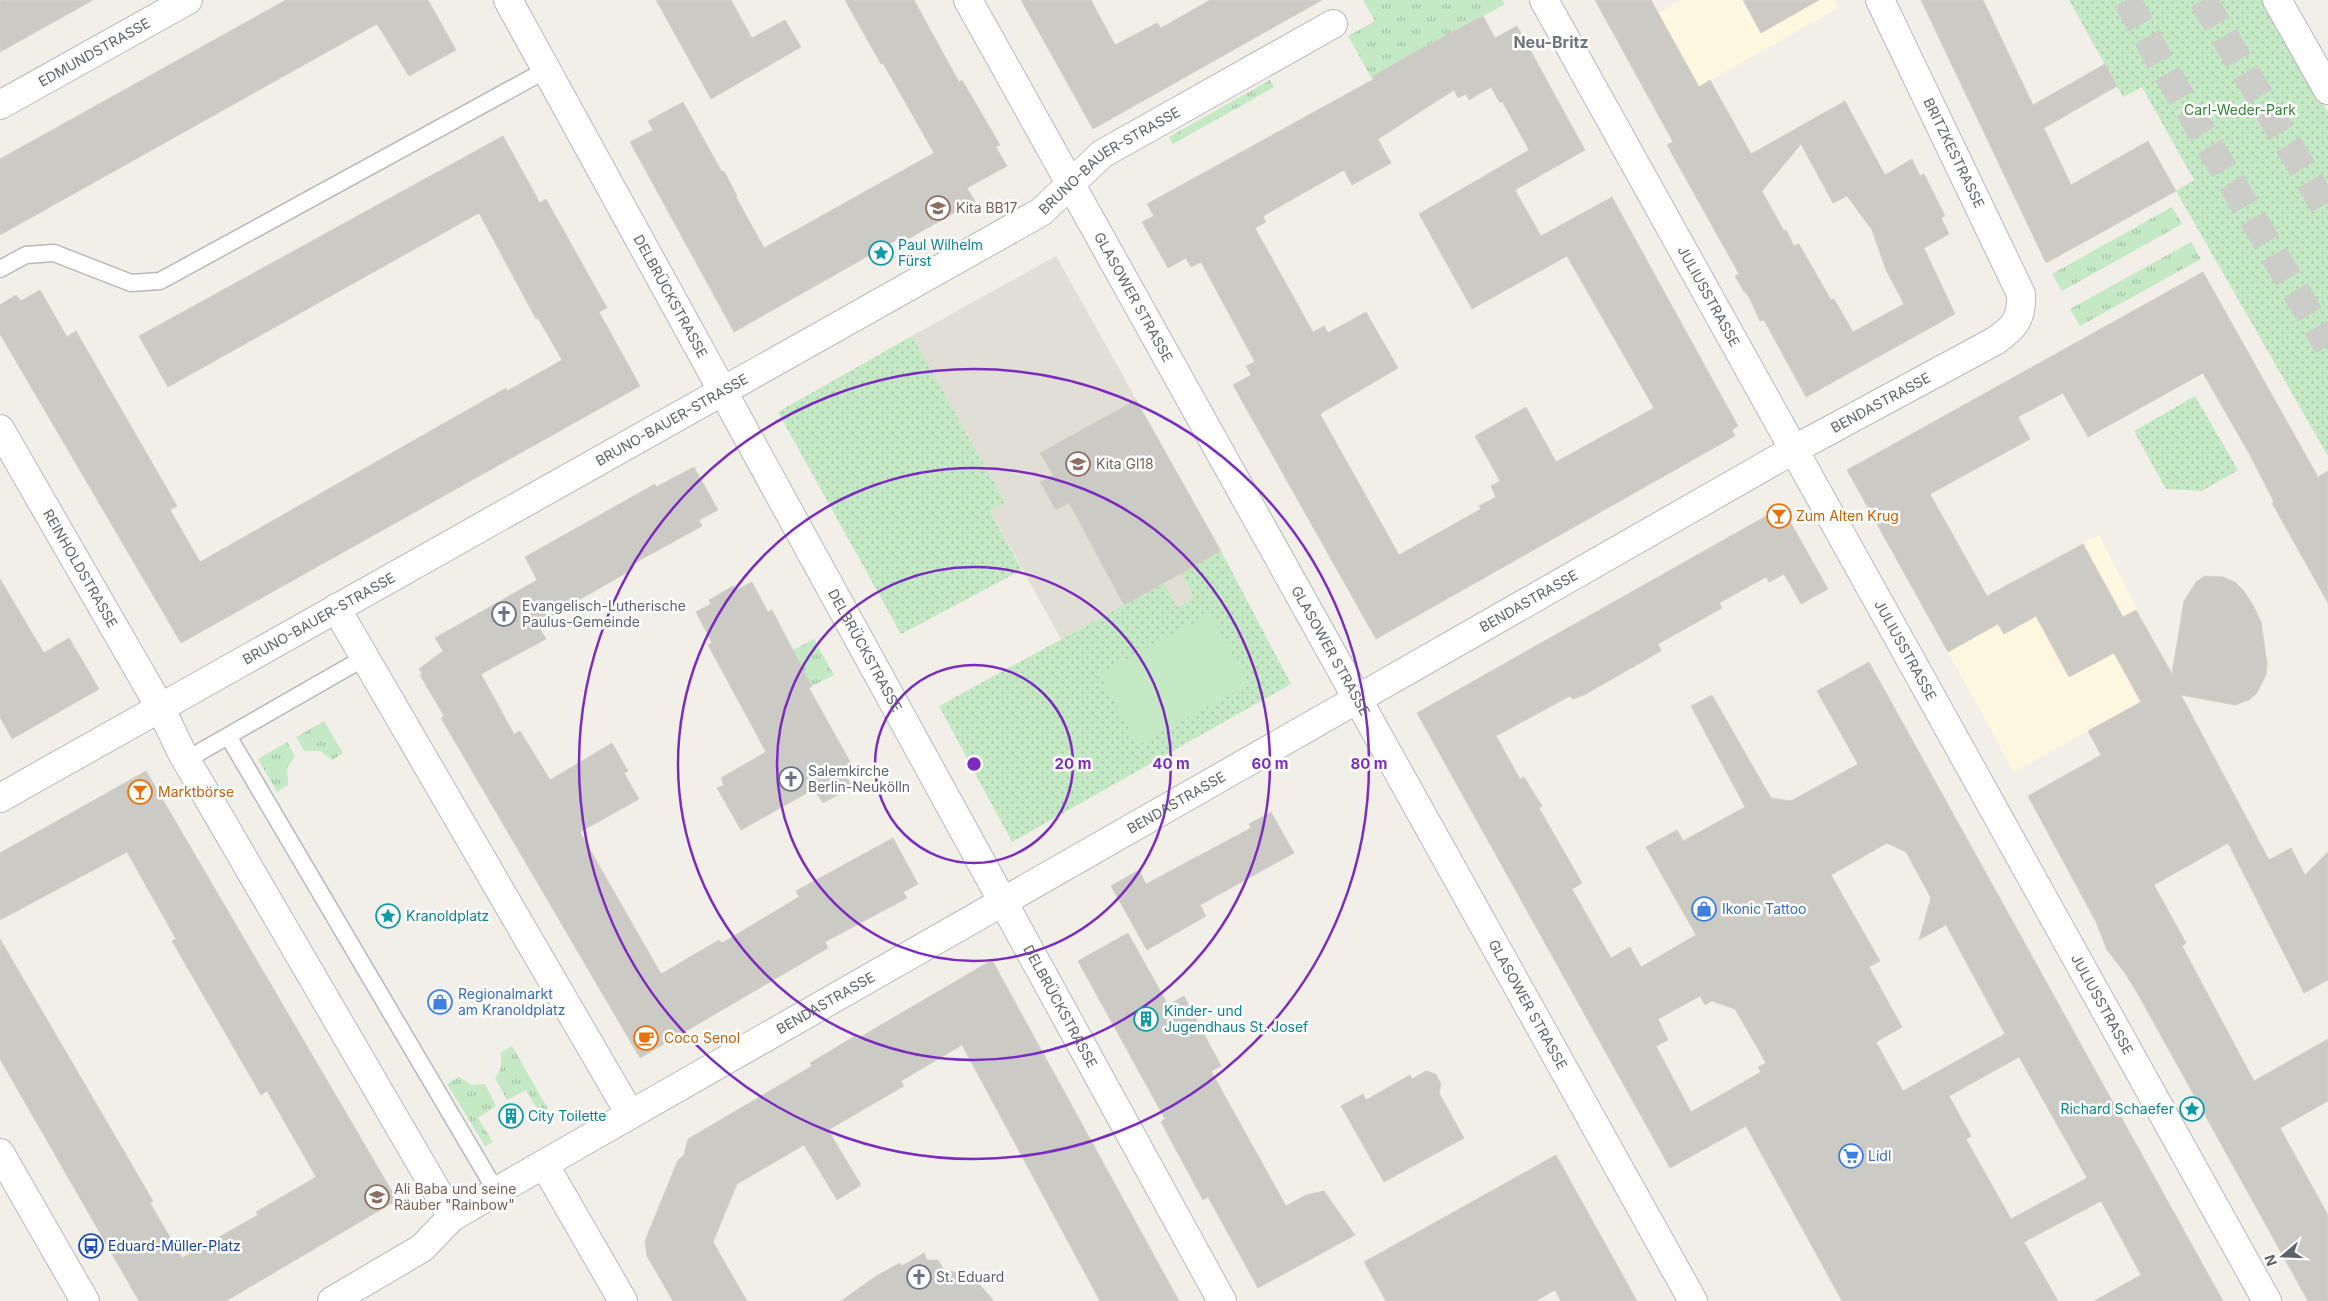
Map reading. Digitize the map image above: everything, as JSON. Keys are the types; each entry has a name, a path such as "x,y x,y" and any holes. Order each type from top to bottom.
{"street":[{"name":"EDMUNDSTRASSE","path":"0,105 188,0"},
{"name":"DELBRÜCKSTRASSE","path":"508,0 1222,1301"},
{"name":"GLASOWER STRASSE","path":"968,0 1693,1301"},
{"name":"JULIUSSTRASSE","path":"1544,0 2267,1301"},
{"name":"BRITZKESTRASSE","path":"1880,0 2014,277 2021,294 2021,309"},
{"path":"2278,0 2328,90"},
{"name":"BRUNO-BAUER-STRASSE","path":"0,798 1041,212 1102,154 1332,24"},
{"name":"BENDASTRASSE","path":"332,1301 422,1248 452,1217 496,1191 1793,450 1995,341 2013,329 2021,309"},
{"name":"REINHOLDSTRASSE","path":"0,430 160,707"},
{"path":"336,608 630,1114"},
{"path":"160,707 186,760 452,1217"},
{"path":"0,1152 86,1301"},
{"path":"544,1164 623,1301"}],"lane":[{"path":"0,269 26,255 54,253 131,283 160,281 546,70"},
{"path":"186,760 364,658"},
{"path":"228,736 496,1191"}],"shaded area":[{"path":"1682,0 1834,0 1838,8 1656,111 1616,37"},
{"name":"Kita Gl18","path":"1056,256 1221,551 1181,573 1194,597 1179,607 1164,583 1061,639 990,510 1005,502 912,336"},
{"path":"2099,535 2174,683 2014,772 1934,626"}],"green space":[{"path":"1363,0 1502,0 1505,4 1379,73 1375,77 1372,76 1372,79 1348,36 1375,21"},
{"name":"Carl-Weder-Park","path":"2069,0 2264,0 2328,112 2328,456 2176,191 2194,180 2142,87 2123,97"},
{"path":"1270,80 1274,87 1173,144 1169,137"},
{"path":"2172,207 2182,224 2062,291 2052,274"},
{"path":"2191,242 2201,259 2080,326 2070,309"},
{"path":"912,336 1005,502 990,511 1022,570 901,634 778,412"},
{"path":"2195,396 2238,470 2202,491 2166,489 2134,431"},
{"path":"1221,551 1291,684 1012,842 939,706 1164,583 1179,607 1194,597 1181,573"},
{"path":"1210,614 1249,684 1138,745 1099,674"},
{"path":"814,639 834,675 812,686 793,650"},
{"path":"324,721 343,753 332,760 320,751 304,751 296,737"},
{"path":"287,742 295,756 287,769 288,785 277,792 258,759"},
{"path":"512,1046 548,1109 540,1114 526,1090 507,1100 495,1078 501,1068 501,1052"},
{"path":"459,1077 472,1085 485,1084 496,1106 478,1118 493,1142 485,1146 447,1084"}],"building":[{"path":"0,0 93,0 0,52"},
{"path":"286,0 428,0 456,50 409,76 377,24 0,235 0,159"},
{"path":"656,0 731,0 752,38 785,20 801,47 711,99"},
{"path":"845,0 914,0 959,82 962,80 1000,145 996,147 1007,166 967,188 975,201 908,239 905,235 734,332 630,142 653,130 648,121 683,102 722,172 724,171 764,248 934,153"},
{"path":"1021,0 1091,0 1115,45 1157,23 1161,28 1210,0 1322,0 1093,129"},
{"path":"1595,0 1651,0 1699,87 1710,80 1751,154 1845,101 1885,175 1912,159 1920,176 1924,174 1945,216 1941,218 1949,234 1924,248 1955,314 1806,397 1764,320 1760,321 1749,297 1735,276 1739,274 1667,145 1673,142","holes":["1801,144 1833,203 1847,196 1872,230 1886,270 1904,304 1853,332 1834,299 1831,300 1799,244 1794,246 1786,230 1784,231 1762,191"]},
{"path":"1743,0 1819,0 1761,33"},
{"path":"1921,0 1983,0 2033,105 2105,64 2117,86 2044,128 2071,185 2148,141 2176,191 2046,263"},
{"path":"1483,16 1495,38 1517,26 1585,150 1515,190 1541,236 1612,197 1738,426 1732,430 1735,436 1376,639 1233,385 1251,375 1246,366 1255,362 1201,262 1191,267 1186,258 1168,268 1142,222 1154,216 1147,204 1374,79 1372,77","holes":["1491,87 1500,103 1502,101 1529,150 1419,214 1472,309 1567,256 1654,408 1556,462 1526,407 1475,436 1500,481 1491,486 1496,497 1479,506 1481,509 1399,555 1320,414 1398,368 1366,312 1328,333 1324,326 1313,332 1255,228 1266,222 1263,216 1344,170 1352,185 1391,163 1378,139 1454,90 1458,98 1466,94 1469,100"]},
{"path":"503,136 540,203 546,199 607,308 599,312 640,386 181,643 0,334 0,305 16,295 21,301 40,290 67,337 76,331 177,506 170,510 200,562 506,388 507,391 562,360 538,318 536,319 479,213 168,387 139,336"},
{"path":"2203,272 2318,477 2328,471 2328,603 2272,503 2274,502 2250,455 2203,373 2088,437 2063,393 2018,417 2030,439 1930,494 1987,596 2083,544 2123,617 2136,610 2172,674 2184,601 2196,582 2205,576 2223,577 2235,582 2244,591 2254,607 2261,622 2267,663 2266,675 2257,693 2249,700 2235,705 2181,695 2269,860 2291,848 2305,875 2328,852 2328,980 2304,993 2228,843 2154,885 2186,943 2182,946 2254,1081 2328,1039 2328,1101 2280,1128 2328,1215 2328,1301 2308,1301 2139,996 2125,973 2107,950 2096,922 2028,796 2101,755 2088,731 2141,702 2114,653 2069,677 2036,616 2004,634 1998,624 1948,652 1847,470"},
{"path":"1136,400 1221,551 1124,605 1069,503 1056,510 1040,482 1053,475 1040,453"},
{"path":"694,467 718,510 699,520 702,526 631,565 633,569 537,624 546,639 481,674 514,734 520,731 550,780 612,743 628,771 624,773 639,799 580,832 661,974 719,940 722,943 799,897 796,891 893,838 918,884 903,892 907,898 825,942 828,948 640,1058 441,718 444,716 420,675 422,674 419,669 443,651 435,638 537,580 525,557 655,484 656,487"},
{"path":"1782,507 1828,589 1801,604 1784,574 1769,582 1766,577 1719,603 1722,608 1658,644 1661,651 1584,695 1573,699 1570,696 1496,736 1520,779 1524,777 1542,806 1539,808 1582,883 1572,889 1611,958 1630,947 1641,967 1696,935 1646,847 1677,830 1683,841 1745,807 1691,706 1712,695 1771,798 1791,801 1858,764 1817,691 1869,662 2223,1301 2094,1301 2141,1275 2101,1201 2024,1242 2058,1301 1842,1301 1746,1126 1670,1168 1417,713","holes":["1887,843 1906,852 1931,898 1919,940 1946,925 2005,1034 1903,1091 1876,1042 1902,1027 1869,967 1880,961 1831,875","1700,996 1705,1005 1712,1001 1735,1009 1766,1063 1758,1067 1761,1072 1691,1112 1656,1046 1668,1040 1658,1019","2019,1057 2087,1178 2011,1219 1966,1139 1971,1136 1949,1096"]},
{"path":"0,579 44,653 69,638 99,689 12,739 0,717"},
{"path":"752,582 768,612 772,610 812,686 809,688 853,767 844,772 852,787 823,803 814,789 741,830 717,788 724,785 721,778 766,752 708,645 712,643 696,612 711,604 709,600 733,586 736,590"},
{"path":"146,771 397,1200 226,1301 139,1301 0,1059 0,939 153,1201 150,1203 182,1258 258,1215 256,1212 316,1177 267,1091 261,1095 172,941 176,939 127,852 0,920 0,853"},
{"path":"1271,812 1294,853 1200,905 1206,916 1147,950 1111,886 1139,870 1146,884 1251,828 1249,824"},
{"path":"1128,933 1168,1005 1184,996 1221,1066 1211,1071 1286,1206 1306,1195 1324,1191 1355,1235 1258,1288 1208,1197 1203,1200 1161,1122 1165,1119 1078,961"},
{"path":"992,960 1179,1301 1100,1301 962,1045 901,1081 904,1086 828,1130 861,1185 837,1200 804,1145 737,1184 713,1242 747,1301 673,1301 647,1256 645,1241 678,1160 684,1155 688,1139 812,1066 810,1063 855,1036 857,1039"},
{"path":"1426,1071 1436,1074 1441,1084 1439,1093 1464,1138 1384,1182 1341,1106 1363,1094 1366,1100 1410,1075 1412,1079"},
{"path":"1556,1155 1637,1301 1561,1301 1555,1290 1536,1301 1386,1301 1364,1262"},
{"name":"St. Eduard","path":"924,1253 927,1260 938,1260 944,1270 971,1275 994,1301 841,1301 876,1276 900,1263 902,1266"}],"tunnel":[{"path":"2127,0 2161,63 2328,346"},
{"path":"2203,0 2328,212"}],"place":[{"name":"Kita BB17","path":"938,208"},
{"name":"Paul Wilhelm Fürst","path":"881,253"},
{"name":"Kita Gl18","path":"1078,464"},
{"name":"Zum Alten Krug","path":"1779,516"},
{"name":"Evangelisch-Lutherische Paulus-Gemeinde","path":"504,614"},
{"name":"Salemkirche Berlin-Neukölln","path":"791,779"},
{"name":"Marktbörse","path":"140,792"},
{"name":"Ikonic Tattoo","path":"1704,909"},
{"name":"Kranoldplatz","path":"388,916"},
{"name":"Regionalmarkt am Kranoldplatz","path":"440,1002"},
{"name":"Kinder- und Jugendhaus St. Josef","path":"1146,1019"},
{"name":"Coco Senol","path":"646,1038"},
{"name":"Richard Schaefer","path":"2192,1109"},
{"name":"City Toilette","path":"511,1116"},
{"name":"Lidl","path":"1851,1156"},
{"name":"Ali Baba und seine Räuber \"Rainbow\"","path":"377,1197"},
{"name":"Eduard-Müller-Platz","path":"91,1246"},
{"name":"St. Eduard","path":"919,1277"}],"district":[{"name":"Neu-Britz","path":"1551,42"}]}
